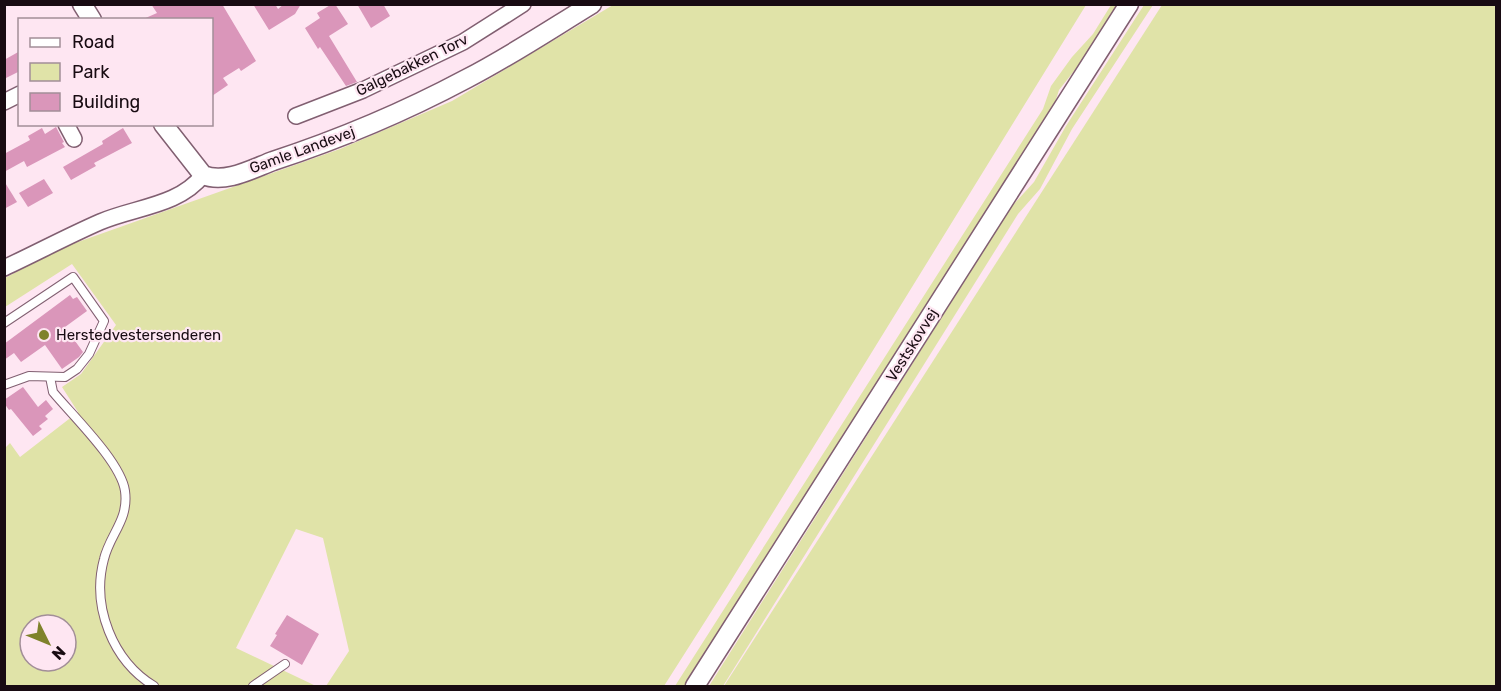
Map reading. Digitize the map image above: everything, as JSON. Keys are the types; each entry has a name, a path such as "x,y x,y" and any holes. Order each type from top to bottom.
{"street":[{"path":"82,4 91,18"},
{"name":"Galgebakken Torv","path":"296,116 363,90 456,45 524,4"},
{"name":"Gamle Landevej","path":"203,175 219,178 234,175 303,152 382,120 468,79 592,4"},
{"name":"Vestskovvej","path":"695,687 1129,4"},
{"path":"67,126 74,139"},
{"path":"4,268 98,223 186,192 203,175 165,126"}],"lane":[{"path":"4,323 73,277 104,321 89,354 77,369 65,377 29,376 4,385"},
{"path":"50,377 52,392 119,472 125,490 126,508 104,558 101,599 112,640 126,662 154,687"},
{"path":"253,687 285,664"}],"green space":[{"path":"613,5 1086,5 664,686 326,686 349,651 323,538 296,529 236,648 316,686 5,686 5,448 10,443 20,457 78,412 62,387 81,374 116,325 72,264 5,307 5,278 61,248 340,149 452,101"},
{"path":"1111,5 1120,5 1101,37 1059,90 1051,115 686,686 675,686 1043,109 1051,86 1072,57 1093,34"},
{"path":"1144,5 1153,5 1072,129 1040,189 1018,214 723,686 709,686 1012,206 1034,182 1066,126"},
{"path":"1162,5 1496,5 1496,686 724,686"}],"building":[{"path":"151,4 222,4 256,61 241,71 239,68 223,78 228,85 213,95 213,18 146,18 157,13"},
{"path":"253,4 275,4 278,9 284,4 301,4 295,14 269,30"},
{"path":"335,4 348,24 329,36 357,82 346,86 305,28 320,18 317,13"},
{"path":"357,4 383,4 390,16 371,28"},
{"path":"18,52 18,72 4,79 4,60"},
{"path":"56,127 65,147 27,167 24,161 4,172 4,154 30,140 28,136 42,128 45,134"},
{"path":"123,128 132,143 94,163 96,166 71,180 63,167 103,144 102,141"},
{"path":"44,179 53,193 28,207 19,193"},
{"path":"4,181 17,202 4,209"},
{"name":"Herstedvestersenderen","path":"70,295 73,299 77,297 87,311 65,327 83,352 79,357 62,369 45,345 21,362 14,353 4,360 4,344"},
{"path":"23,387 38,407 46,400 53,409 45,416 48,419 39,426 42,429 33,436 4,403 4,400"},
{"path":"287,615 319,634 302,665 270,646"}],"place":[{"name":"Herstedvestersenderen","path":"44,335"}]}
